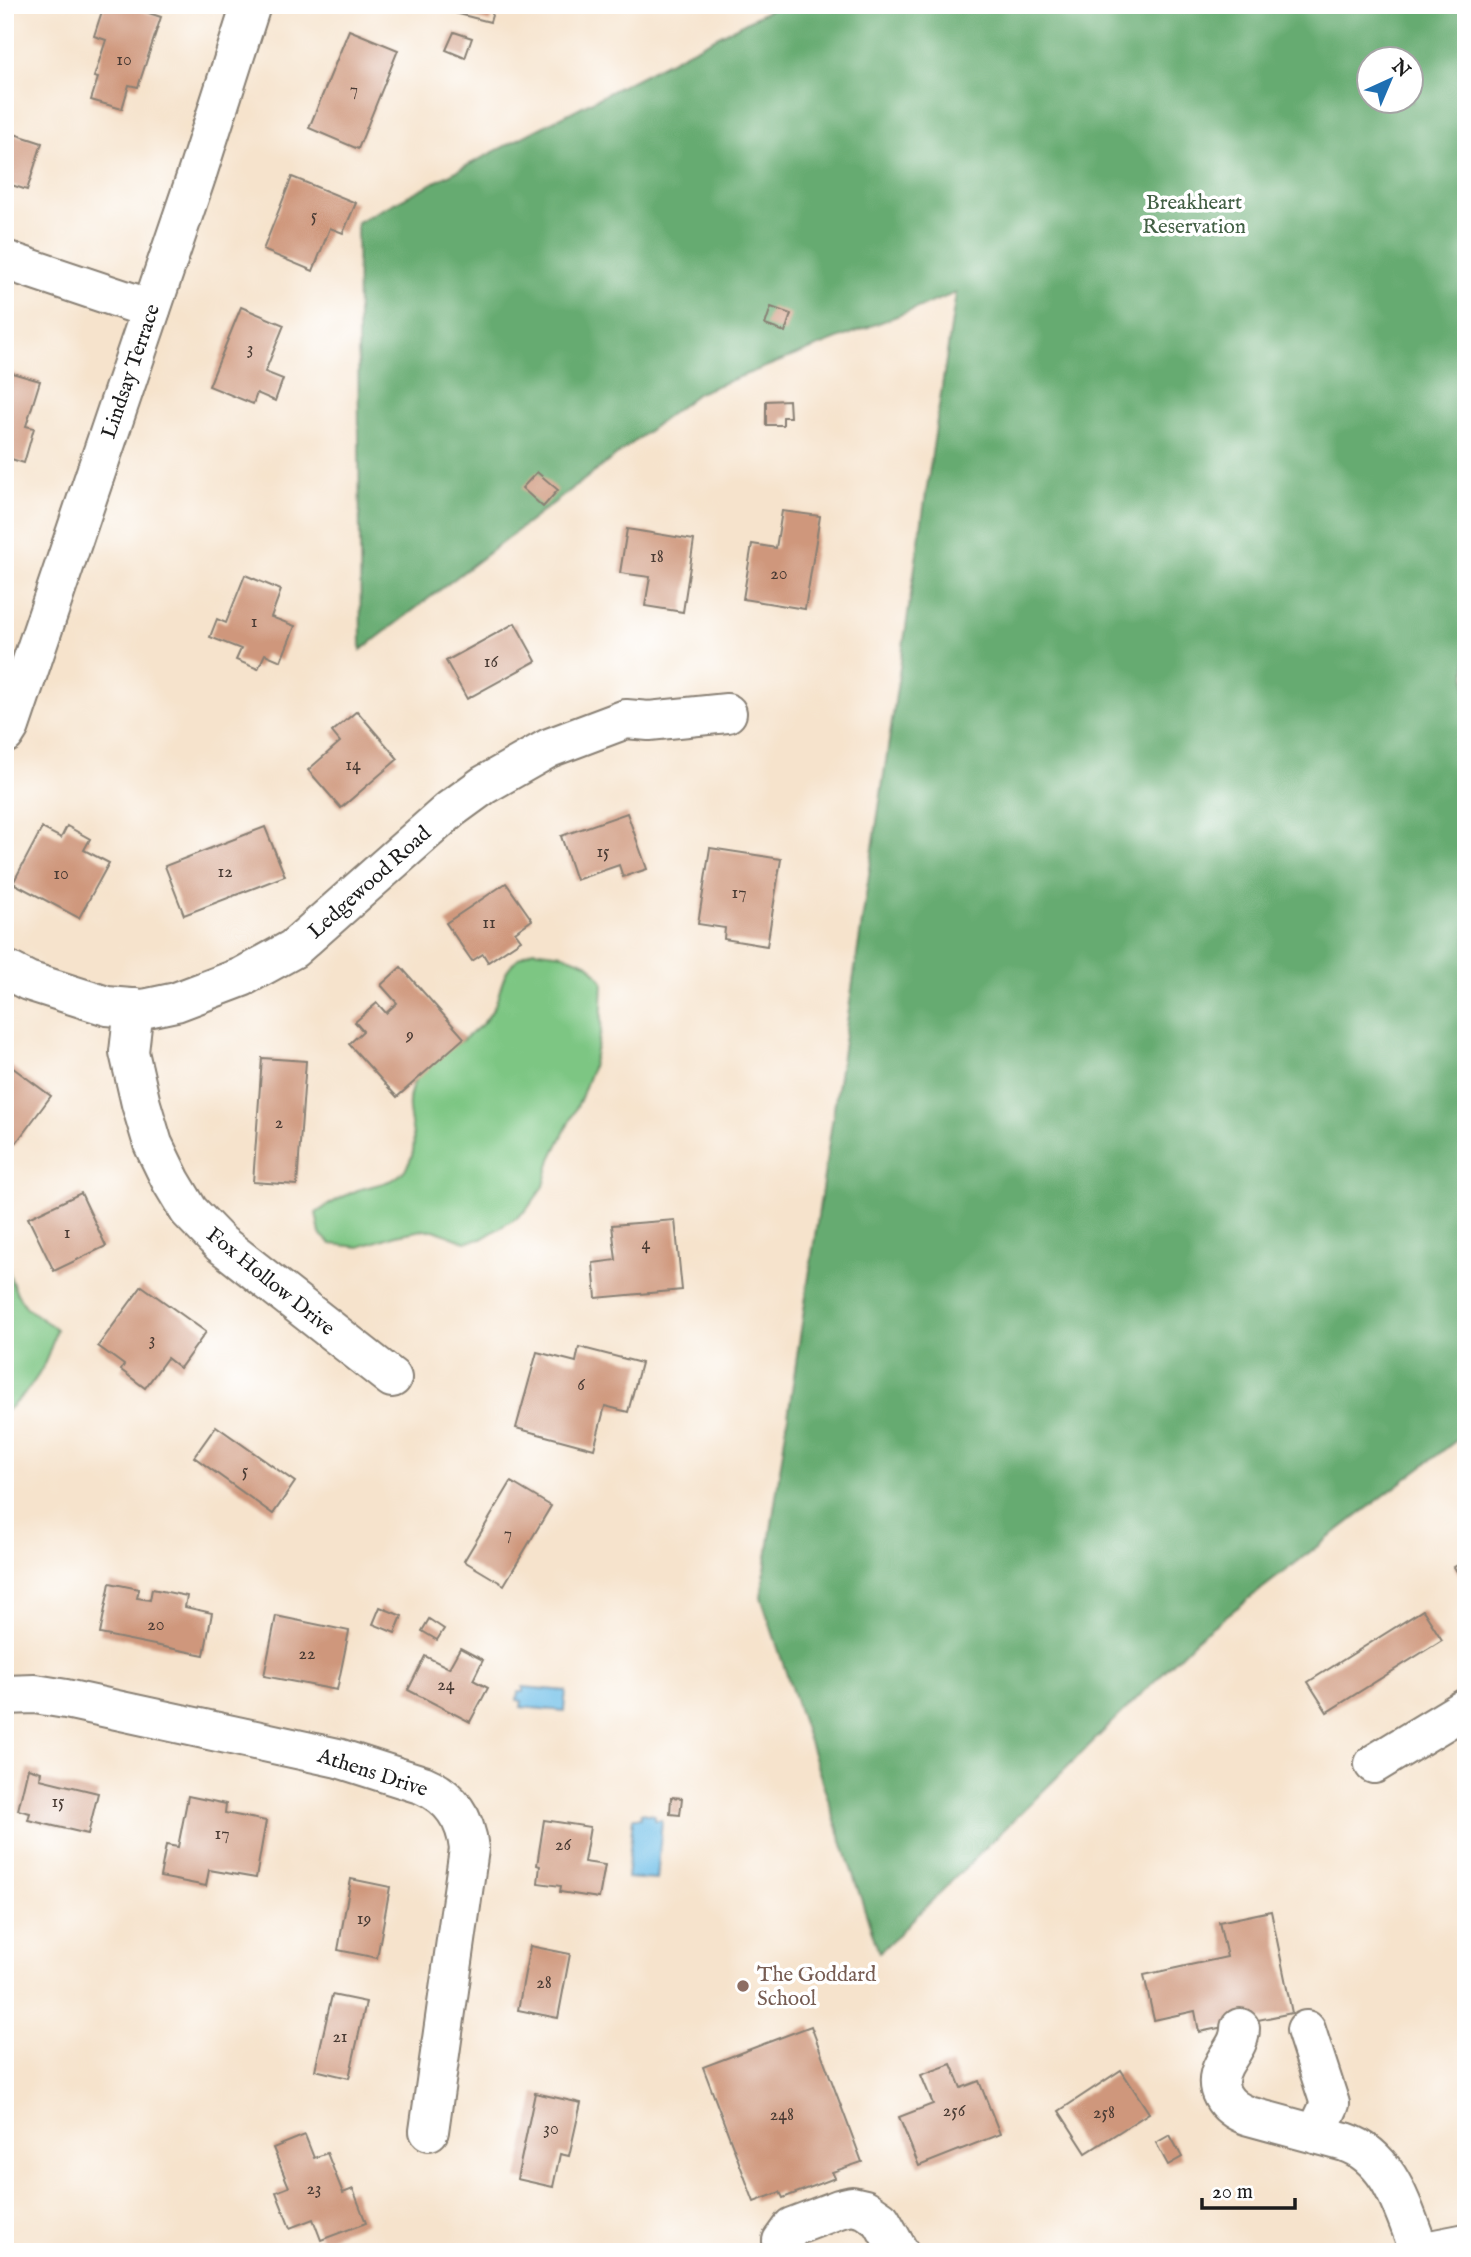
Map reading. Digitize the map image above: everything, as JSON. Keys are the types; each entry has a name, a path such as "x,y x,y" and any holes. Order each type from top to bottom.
{"street":[{"name":"Lindsay Terrace","path":"5,734 25,685 251,5"},
{"path":"5,260 151,309"},
{"name":"Ledgewood Road","path":"5,969 28,981 107,1006 144,1009 176,1002 242,977 293,949 451,809 484,785 549,748 626,719 649,721 727,713"},
{"name":"Fox Hollow Drive","path":"134,1008 129,1052 141,1104 153,1144 189,1211 221,1244 392,1378"},
{"name":"Athens Drive","path":"5,1695 35,1694 66,1699 338,1758 423,1785 449,1802 466,1829 469,1849 429,2131"},
{"path":"1374,1764 1466,1708"},
{"path":"1240,2028 1239,2039 1220,2074 1219,2088 1234,2110 1359,2147 1380,2164 1388,2175 1420,2252 1466,2243"},
{"path":"1306,2030 1330,2104 1316,2134"},
{"path":"783,2252 782,2241 792,2227 852,2206 871,2212 881,2220 899,2252"}],"green space":[{"name":"Breakheart Reservation","path":"779,5 1466,5 1466,1433 1200,1636 879,1953 761,1597 956,293 698,393 361,650 357,222"},
{"path":"533,950 563,954 589,964 603,981 601,1031 591,1071 551,1159 544,1186 518,1217 481,1239 465,1242 434,1230 423,1230 359,1247 331,1244 320,1234 316,1213 352,1192 396,1177 406,1168 414,1147 410,1097 418,1076 435,1059 484,1022 492,1012 511,965"},
{"path":"5,1188 8,1204 6,1251 11,1280 28,1308 56,1329 38,1375 5,1412"}],"water":[{"path":"523,1687 566,1691 564,1711 521,1707 522,1701 517,1700 518,1692 523,1692"},
{"path":"641,1813 655,1815 655,1820 662,1820 657,1880 627,1878 633,1818 641,1818"}],"building":[{"path":"104,5 124,5 161,17 138,87 129,85 122,109 91,100 98,78 94,77 106,40 94,36"},
{"path":"453,5 495,5 490,22 451,12"},
{"path":"349,30 398,50 358,149 309,128"},
{"path":"454,32 472,38 465,58 446,50"},
{"path":"5,131 42,143 27,190 5,183"},
{"path":"292,177 356,203 343,233 330,228 313,271 263,250"},
{"path":"241,307 284,325 265,372 283,379 275,401 257,393 253,404 209,386"},
{"path":"771,307 791,314 785,332 765,325"},
{"path":"5,371 40,381 26,426 34,428 24,463 5,457"},
{"path":"789,400 790,417 783,417 783,425 766,425 766,401"},
{"path":"537,472 558,490 543,507 522,488"},
{"path":"782,511 820,516 805,609 743,599 752,544 776,548"},
{"path":"627,529 694,540 683,612 645,606 650,577 620,573"},
{"path":"245,575 281,590 271,617 295,626 281,661 265,654 258,669 236,660 241,649 210,637 217,619 226,623"},
{"path":"515,623 536,661 467,699 446,661"},
{"path":"357,711 398,759 341,808 308,770 340,742 332,732"},
{"path":"627,813 647,869 623,877 619,865 576,880 561,836"},
{"path":"67,826 90,839 84,850 109,863 79,918 13,883 42,828 61,838"},
{"path":"265,827 285,876 184,915 165,866"},
{"path":"710,848 781,859 767,946 724,939 725,928 698,924"},
{"path":"506,883 532,920 515,932 521,940 488,962 483,954 472,961 446,923"},
{"path":"401,967 464,1038 397,1097 349,1044 363,1031 355,1022 377,1003 386,1013 397,1003 381,985"},
{"path":"262,1058 306,1061 297,1185 253,1182"},
{"path":"5,1062 51,1096 13,1147 5,1142"},
{"path":"81,1193 106,1246 54,1271 28,1218"},
{"path":"675,1220 682,1290 596,1298 593,1263 616,1260 612,1225"},
{"path":"142,1286 206,1332 180,1368 167,1358 145,1388 121,1370 124,1365 98,1346"},
{"path":"579,1347 641,1363 628,1412 605,1406 594,1449 516,1428 537,1352 576,1362"},
{"path":"216,1426 295,1482 273,1514 194,1457"},
{"path":"511,1482 551,1506 504,1585 464,1561"},
{"path":"1466,1560 1466,1585 1454,1567"},
{"path":"110,1583 139,1589 137,1598 150,1600 152,1589 187,1596 185,1607 212,1613 204,1655 100,1634"},
{"path":"380,1607 402,1616 395,1633 373,1624"},
{"path":"1423,1610 1442,1640 1327,1712 1308,1682"},
{"path":"276,1616 349,1631 337,1690 264,1676"},
{"path":"429,1619 444,1629 437,1640 422,1631"},
{"path":"460,1648 483,1660 473,1680 488,1688 470,1722 408,1690 425,1656 449,1668"},
{"path":"28,1768 41,1772 40,1779 98,1793 88,1834 28,1820 30,1813 18,1810"},
{"path":"188,1796 226,1804 225,1813 266,1821 256,1878 209,1870 206,1886 160,1877 166,1845 178,1847"},
{"path":"671,1797 682,1798 680,1815 670,1814"},
{"path":"544,1820 590,1827 584,1862 605,1865 599,1898 560,1892 561,1886 538,1883 540,1866 537,1865"},
{"path":"351,1879 390,1887 377,1958 338,1950"},
{"path":"1271,1911 1292,2013 1199,2032 1195,2011 1154,2020 1144,1975 1227,1957 1219,1922"},
{"path":"530,1946 570,1954 558,2018 518,2010"},
{"path":"332,1995 366,2002 349,2078 315,2070"},
{"path":"811,2026 862,2162 832,2172 835,2178 783,2198 780,2192 754,2202 703,2067"},
{"path":"951,2064 961,2088 979,2081 1000,2134 919,2166 899,2117 933,2104 921,2075"},
{"path":"1121,2070 1149,2113 1086,2153 1059,2111"},
{"path":"535,2093 581,2103 569,2156 560,2154 553,2187 517,2179"},
{"path":"305,2135 314,2158 327,2153 343,2193 353,2189 366,2223 321,2240 313,2219 290,2228 276,2192 289,2187 273,2148"},
{"path":"1170,2135 1182,2157 1168,2165 1156,2143"}],"place":[{"name":"The Goddard School","path":"743,1986"}]}
